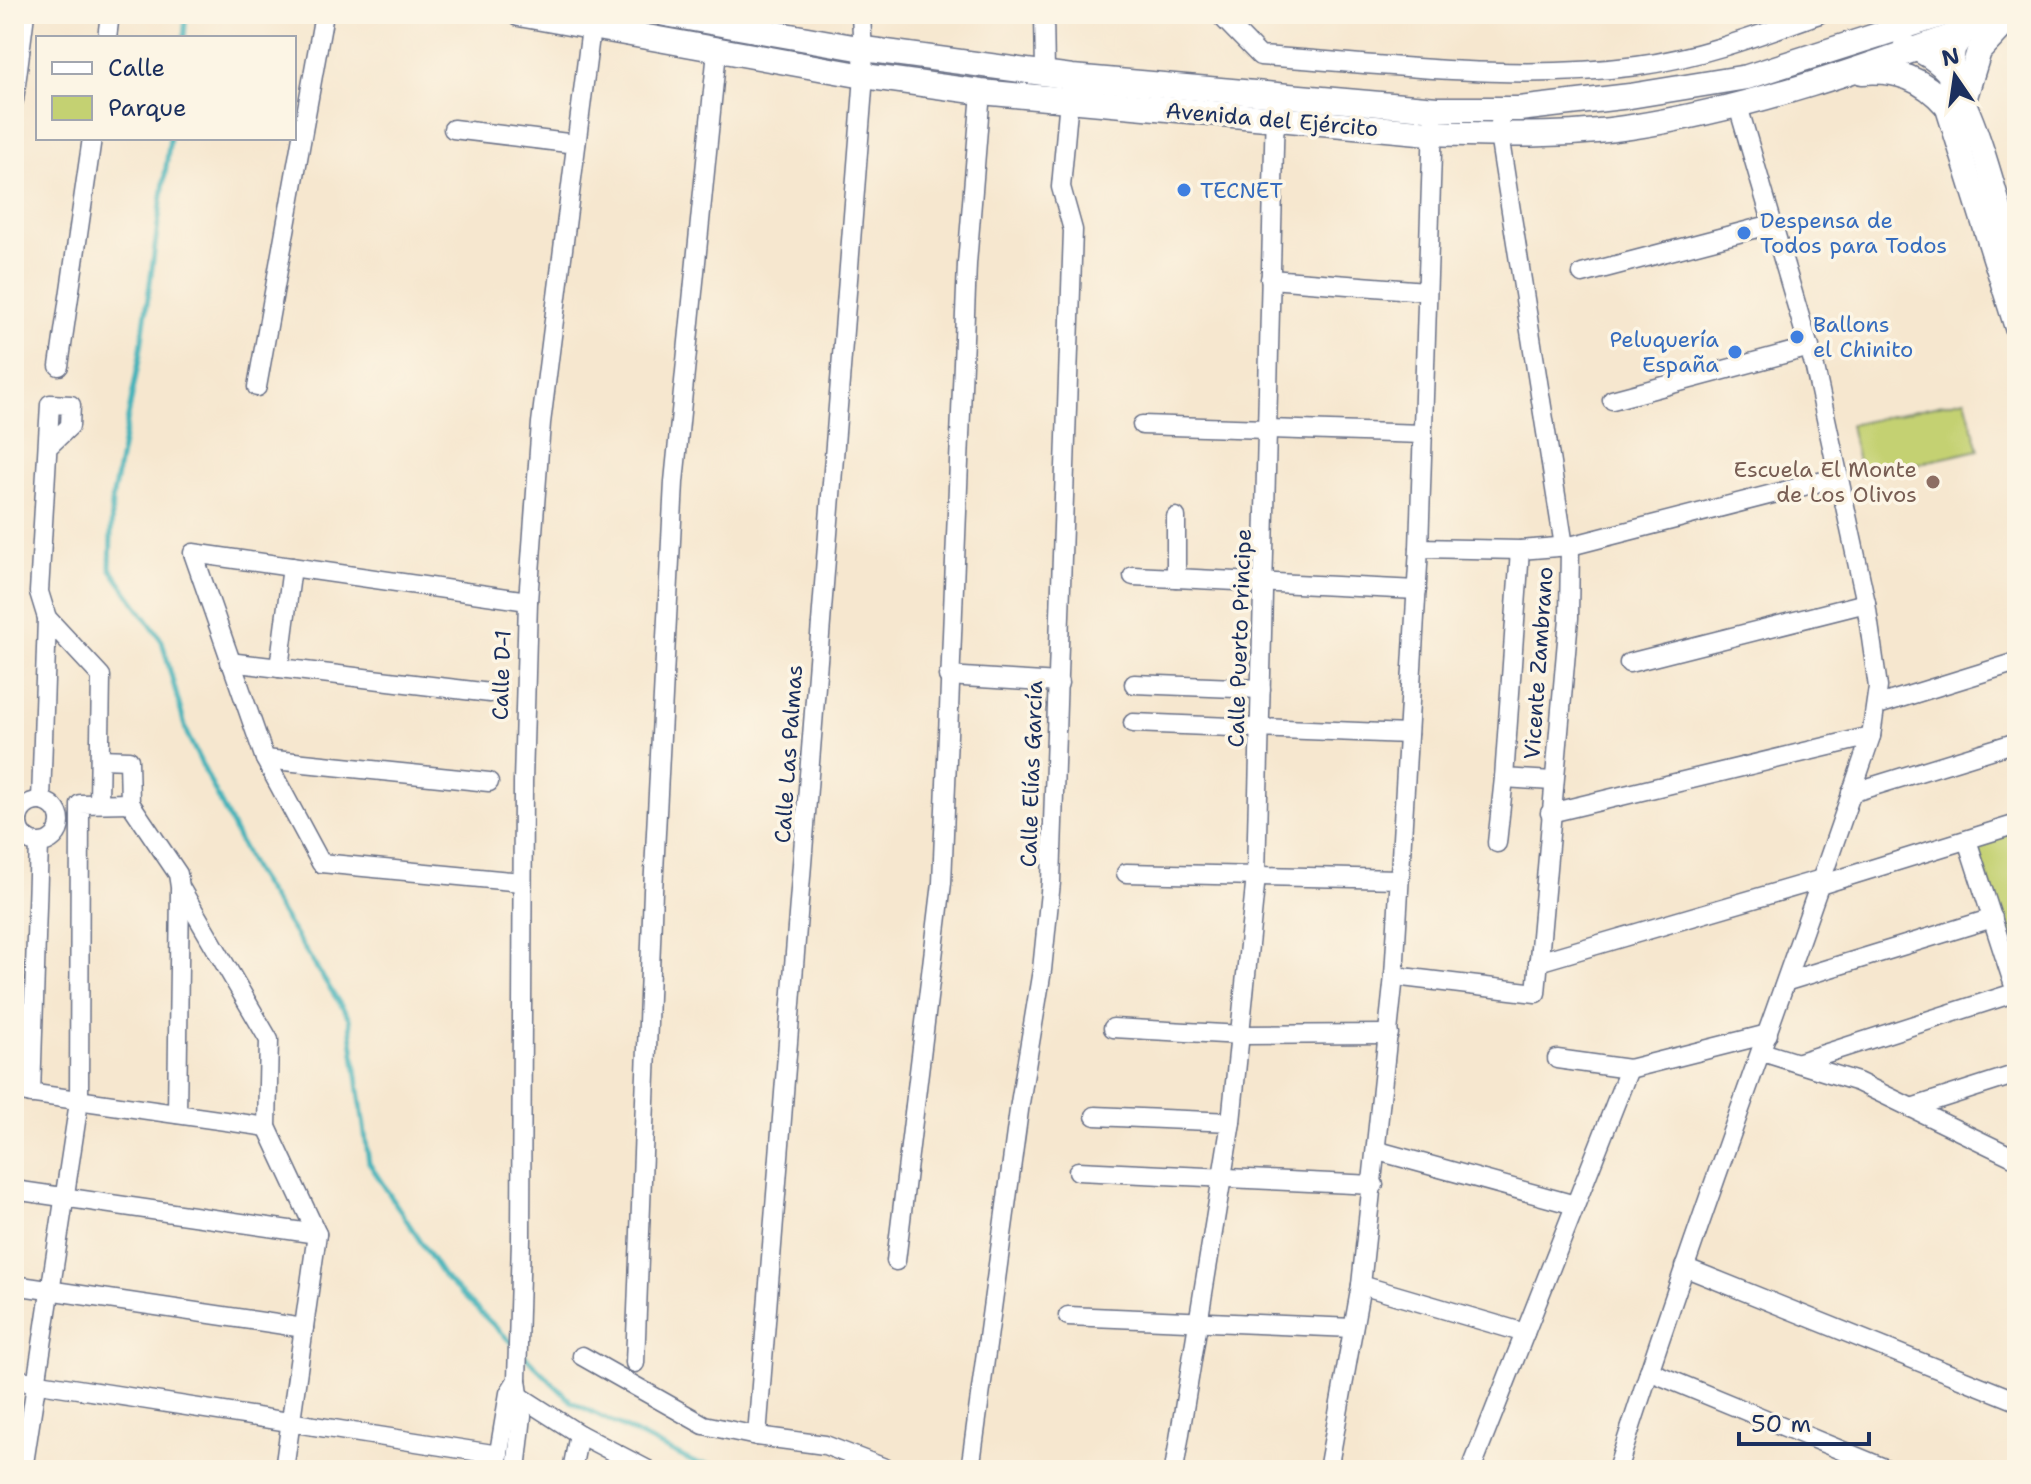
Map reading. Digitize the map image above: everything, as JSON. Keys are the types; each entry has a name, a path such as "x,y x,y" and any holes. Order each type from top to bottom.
{"main road":[{"name":"Avenida del Ejército","path":"519,14 585,23 634,25 717,51 981,92 1070,89 1275,108 1430,133 1499,135 1628,127 1738,106 2015,14"},
{"name":"Avenida del Ejército","path":"665,14 731,21 864,49 1045,72 1070,89"},
{"name":"Avenida del Ejército","path":"1275,108 1502,109 1630,96 1747,77 1944,14"},
{"path":"1839,74 1881,70 1907,76 1955,103 1979,51 2015,14"}],"street":[{"path":"14,100 25,14"},
{"path":"107,36 110,14"},
{"path":"257,387 324,14"},
{"name":"Calle Las Palmas","path":"757,1436 864,76 861,14"},
{"path":"1044,14 1045,72"},
{"path":"1219,14 1260,56 1543,74 1639,65 1711,49 1819,14"},
{"path":"1981,14 1961,33 1948,74 2013,304 2017,331"},
{"name":"Calle D-1","path":"519,1388 521,882 528,601 541,423 576,144 585,23"},
{"path":"1873,37 1915,48 1948,74"},
{"path":"635,1363 674,482 717,51"},
{"name":"Calle Elías García","path":"970,1470 1047,931 1059,683 1065,362 1073,230 1061,187 1070,89"},
{"path":"896,1261 942,883 967,264 981,92"},
{"path":"1955,103 2017,268"},
{"path":"1617,1470 1684,1267 1788,981 1871,736 1878,705 1877,665 1866,603 1810,347 1738,106"},
{"name":"Calle Puerto Principe","path":"1174,1470 1231,1122 1256,876 1275,108"},
{"path":"1328,1470 1361,1285 1378,1151 1394,976 1419,548 1430,133 1437,109"},
{"name":"Vicente Zambrano","path":"1394,976 1536,993 1569,618 1567,546 1499,135 1502,109"},
{"path":"453,129 576,144"},
{"path":"59,366 92,140"},
{"path":"1582,274 1773,224"},
{"path":"1270,279 1426,291"},
{"path":"1612,400 1810,347"},
{"path":"1142,425 1423,434"},
{"path":"41,801 47,618 39,592 48,447"},
{"path":"1419,548 1520,550 1567,546 1839,477"},
{"path":"1176,517 1176,578"},
{"path":"1497,843 1520,550"},
{"path":"521,882 321,863 265,759 193,553 528,601"},
{"path":"279,668 292,567"},
{"path":"1133,576 1417,590"},
{"path":"1629,663 1866,603"},
{"path":"47,618 101,676 99,803"},
{"path":"229,662 490,693"},
{"path":"1878,705 2016,666"},
{"path":"948,676 1059,683"},
{"path":"1134,684 1261,689"},
{"path":"1133,723 1408,734"},
{"path":"1550,813 1871,736"},
{"path":"1851,793 2017,742"},
{"path":"100,759 129,760 130,803 178,874 177,1114"},
{"path":"265,759 489,782"},
{"path":"1504,778 1553,781"},
{"path":"39,844 57,835 61,822 57,810 41,801"},
{"path":"39,844 22,835 18,822 23,809 41,801"},
{"path":"23,1470 79,1102 80,804 130,803"},
{"path":"61,822 81,822"},
{"path":"1538,962 2017,824"},
{"path":"1799,1062 2017,992 1967,840"},
{"path":"39,844 22,1093 267,1127"},
{"path":"1126,873 1400,879"},
{"path":"180,887 269,1040 267,1127 317,1234 284,1470"},
{"path":"1788,981 1993,918"},
{"path":"1113,1028 1242,1035 1389,1034"},
{"path":"1557,1059 1629,1069 1765,1043 1799,1062 1858,1082 2017,1159"},
{"path":"1471,1470 1629,1069"},
{"path":"1911,1108 2017,1074"},
{"path":"1095,1116 1231,1122"},
{"path":"1378,1151 1575,1205"},
{"path":"1078,1171 1374,1185"},
{"path":"14,1190 317,1234"},
{"path":"1684,1267 2017,1401"},
{"path":"14,1285 304,1328"},
{"path":"1361,1285 1525,1333"},
{"path":"1068,1316 1353,1328"},
{"path":"582,1356 704,1425 825,1445 852,1452 890,1470"},
{"path":"1649,1371 1889,1470"},
{"path":"14,1379 291,1421 498,1462 509,1393 519,1388"},
{"path":"519,1388 579,1434 648,1470"},
{"path":"516,1470 521,1440 519,1388"},
{"path":"572,1470 579,1434"}],"green space":[{"path":"1965,399 1979,450 1861,476 1850,425"},
{"path":"2017,831 2017,966 1976,844"}],"waterway":[{"path":"184,36 186,14"},
{"path":"170,140 140,355 112,500 110,568 162,641 187,734 254,871 349,1018 369,1163 443,1276 514,1345"},
{"path":"524,1355 572,1402 695,1463 749,1470"}],"place":[{"name":"TECNET","path":"1184,190"},
{"name":"Despensa de Todos para Todos","path":"1744,233"},
{"name":"Ballons el Chinito","path":"1797,337"},
{"name":"Peluquería España","path":"1735,352"},
{"name":"Escuela El Monte de Los Olivos","path":"1933,482"}]}
